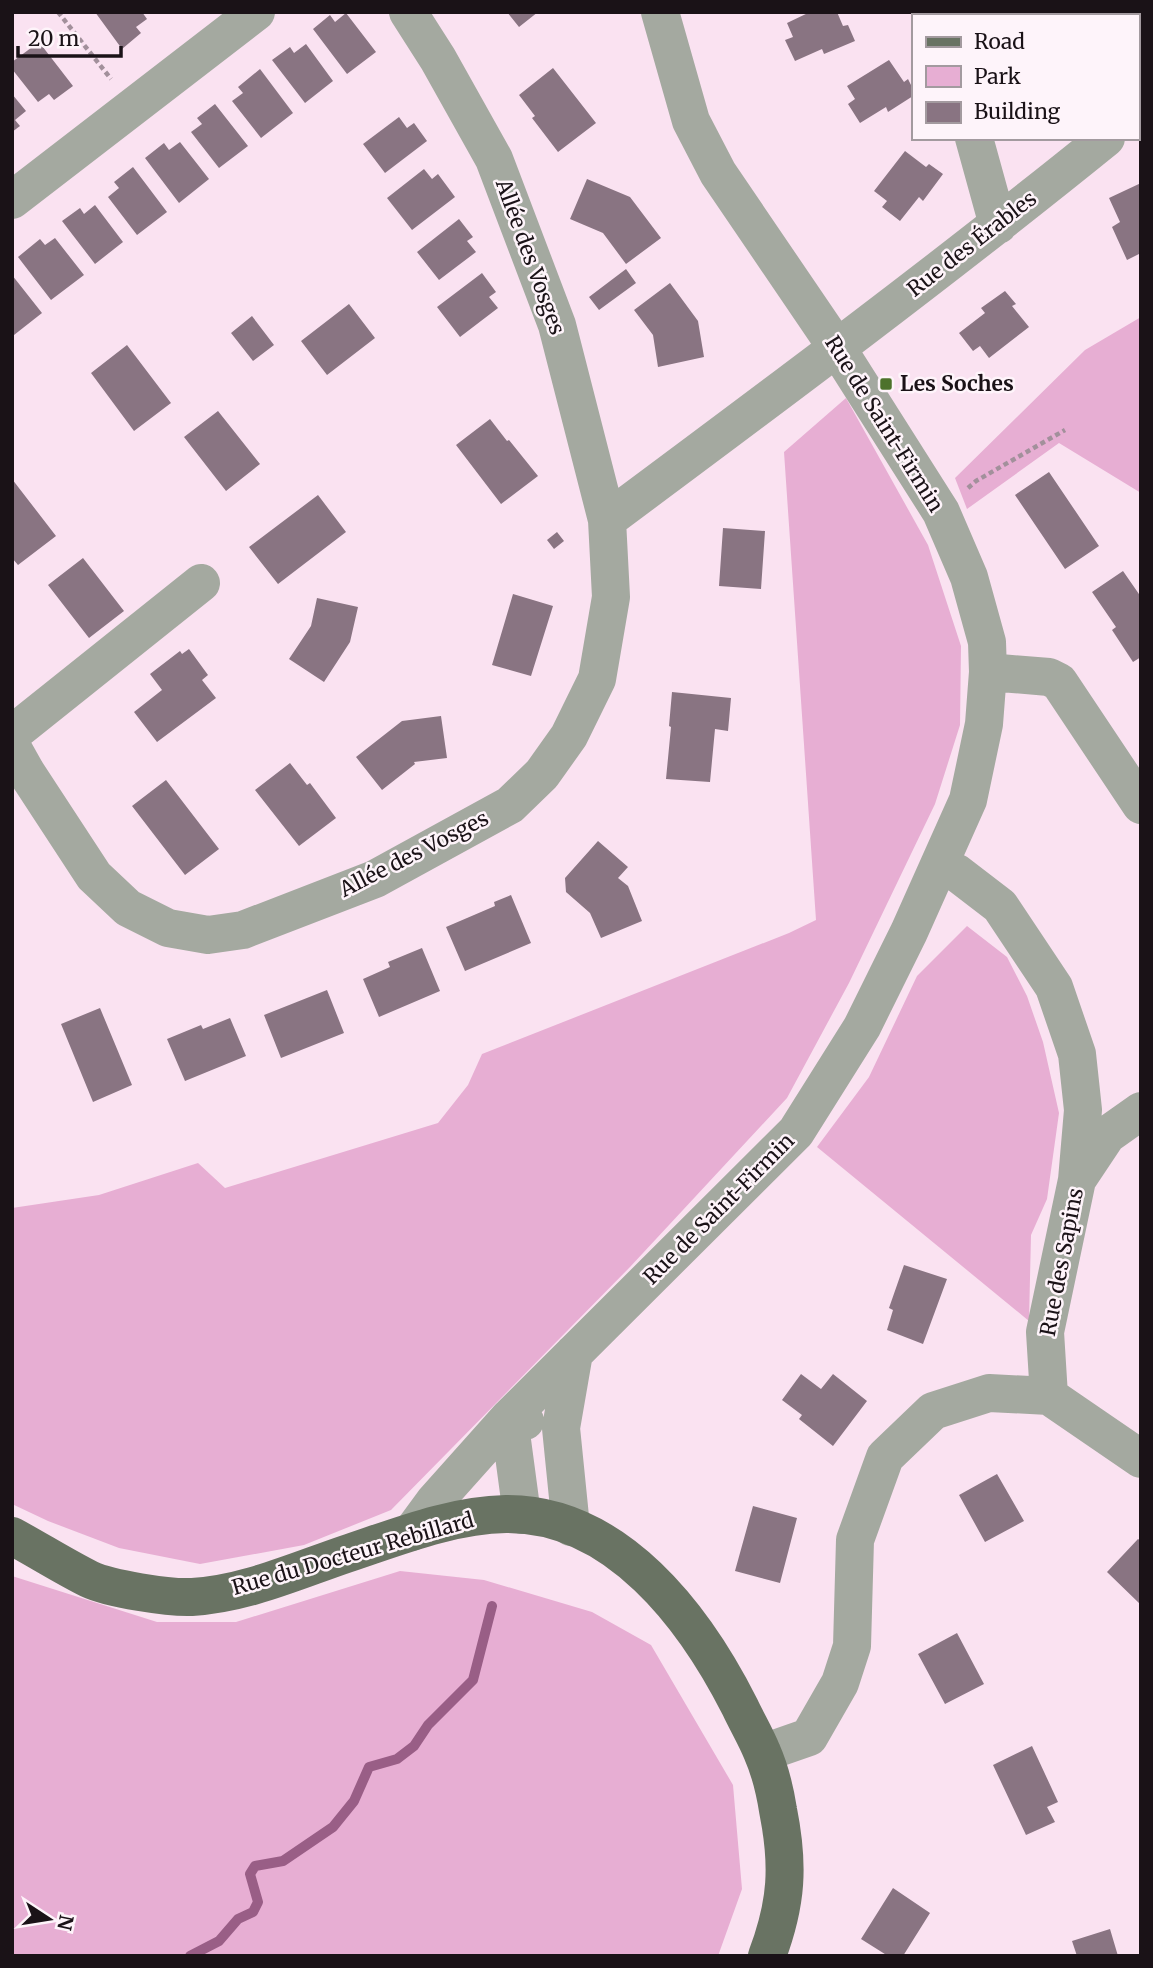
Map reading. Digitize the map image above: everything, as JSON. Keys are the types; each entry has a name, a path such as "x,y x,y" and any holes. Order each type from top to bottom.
{"main road":[{"name":"Rue du Docteur Rebillard","path":"12,1536 92,1580 146,1593 191,1597 241,1590 412,1532 484,1516 522,1515 545,1519 571,1527 603,1542 635,1564 666,1594 698,1634 719,1667 763,1753 775,1795 786,1860 778,1927 767,1956"}],"street":[{"path":"12,200 256,12"},
{"name":"Allée des Vosges","path":"12,747 94,876 128,908 168,928 208,934 243,930 375,879 510,805 542,774 569,736 597,679 611,597 607,520 557,325 494,159 438,59 408,12"},
{"name":"Rue de Saint-Firmin","path":"412,1532 434,1502 509,1418 796,1132 862,1027 909,932 968,800 984,724 987,642 968,577 942,512 837,348 718,173 691,121 660,12"},
{"path":"975,140 998,225"},
{"name":"Rue des Érables","path":"837,348 1104,140"},
{"path":"607,520 837,348"},
{"path":"12,734 201,583"},
{"path":"988,672 1049,677 1059,682 1141,805"},
{"path":"940,863 1000,906 1054,987 1077,1054 1083,1110 1077,1180"},
{"name":"Rue des Sapins","path":"1049,1396 1045,1332 1077,1180 1107,1135 1141,1111"},
{"path":"571,1527 561,1428 574,1353"},
{"path":"763,1753 809,1737 840,1683 852,1646 855,1540 885,1457 933,1411 989,1393 1049,1396 1141,1459"},
{"path":"522,1515 509,1418 561,1428"}],"path":[{"path":"58,12 133,107"},
{"path":"942,512 976,481 1065,430"}],"green space":[{"path":"1141,317 1141,493 1059,443 967,509 955,478 1085,350"},
{"path":"846,398 928,545 961,646 960,725 935,804 849,983 787,1098 630,1267 391,1510 304,1545 200,1564 119,1548 12,1504 12,1208 99,1195 198,1163 225,1188 438,1123 468,1085 482,1054 816,920 784,452"},
{"path":"967,926 1007,957 1027,996 1043,1042 1059,1113 1047,1199 1031,1235 1029,1321 817,1147 869,1077 917,976"},
{"path":"400,1571 484,1580 592,1612 651,1645 733,1785 742,1889 718,1956 12,1956 12,1576 157,1622 236,1622"}],"building":[{"path":"95,12 142,12 147,19 136,27 141,33 122,49"},
{"path":"507,12 538,12 519,27"},
{"path":"810,12 837,12 843,26 848,25 855,41 824,54 822,49 795,61 785,40 793,37 787,23"},
{"path":"1051,12 1114,14 1052,14"},
{"path":"346,13 376,52 347,74 313,29 330,15 335,22"},
{"path":"39,42 73,86 54,100 49,94 38,102 12,69 12,62"},
{"path":"306,44 333,81 305,103 272,60 290,47 294,53"},
{"path":"889,60 904,82 908,79 912,87 912,97 888,112 886,107 860,123 848,104 855,99 847,86"},
{"path":"553,68 596,123 558,152 532,118 535,116 519,95"},
{"path":"260,69 293,113 261,138 232,101 243,93 238,87"},
{"path":"12,94 26,111 15,120 20,126 12,132"},
{"path":"215,104 248,146 219,168 191,132 202,124 197,118"},
{"path":"399,117 407,128 414,123 427,141 385,173 363,144"},
{"path":"180,142 209,179 179,203 145,158 164,143 169,150"},
{"path":"905,151 926,167 929,164 943,174 923,201 919,197 900,221 882,207 887,201 874,191"},
{"path":"133,167 167,212 137,235 108,197 119,188 114,182"},
{"path":"424,169 432,179 438,174 455,197 412,230 387,198"},
{"path":"587,179 630,197 661,238 626,264 603,233 570,219"},
{"path":"1141,183 1141,253 1127,260 1112,227 1120,222 1109,198"},
{"path":"95,205 123,242 95,264 62,221 80,208 84,214"},
{"path":"459,219 473,237 467,241 476,252 439,280 417,252"},
{"path":"55,238 84,275 51,300 18,257 40,239 45,245"},
{"path":"626,269 636,283 599,310 589,297"},
{"path":"482,273 496,292 489,297 498,308 460,337 437,307"},
{"path":"12,275 42,313 14,335 12,333"},
{"path":"670,283 698,321 704,357 658,367 653,335 634,310"},
{"path":"1005,291 1016,304 1012,306 1029,327 989,358 980,346 973,351 959,333 985,313 981,308"},
{"path":"349,304 375,338 327,375 301,341"},
{"path":"252,316 274,345 253,361 231,333"},
{"path":"127,345 171,403 134,431 91,373"},
{"path":"218,411 260,464 226,491 184,437"},
{"path":"490,419 538,476 501,504 456,445"},
{"path":"1049,472 1099,546 1065,569 1015,495"},
{"path":"12,479 56,536 18,565 12,558"},
{"path":"318,495 346,532 278,584 249,547"},
{"path":"723,528 765,531 761,589 719,586"},
{"path":"557,532 564,541 554,549 547,540"},
{"path":"83,558 124,611 89,638 48,585"},
{"path":"1123,571 1141,597 1141,657 1133,662 1112,630 1116,627 1092,592"},
{"path":"513,594 553,606 531,676 492,665"},
{"path":"317,598 358,607 350,642 324,682 289,659 311,626"},
{"path":"189,649 208,675 202,680 216,698 157,742 134,712 162,690 150,674 180,651 182,654"},
{"path":"672,692 731,698 728,731 715,729 710,782 666,779"},
{"path":"441,716 447,758 414,762 415,764 382,790 356,757 402,721"},
{"path":"290,763 307,785 310,783 336,818 299,846 255,790"},
{"path":"166,780 219,849 185,875 132,806"},
{"path":"598,841 628,867 618,878 628,886 642,921 601,938 590,913 566,892 565,878"},
{"path":"511,895 531,943 465,971 446,927 495,906 494,902"},
{"path":"422,948 440,991 379,1017 363,979 390,967 388,962"},
{"path":"327,990 344,1033 281,1058 264,1015"},
{"path":"100,1008 132,1085 93,1102 61,1024"},
{"path":"230,1018 246,1056 185,1081 167,1039 201,1025 203,1029"},
{"path":"904,1265 947,1279 923,1344 887,1330 893,1310 889,1308"},
{"path":"801,1374 821,1389 833,1374 867,1401 833,1446 799,1419 802,1415 782,1400"},
{"path":"997,1474 1024,1521 985,1542 959,1495"},
{"path":"753,1506 797,1518 780,1583 735,1571"},
{"path":"1138,1539 1141,1541 1141,1605 1107,1572"},
{"path":"957,1633 984,1684 945,1704 918,1654"},
{"path":"1032,1746 1058,1802 1047,1807 1055,1822 1026,1835 993,1765"},
{"path":"893,1888 930,1913 903,1956 888,1956 861,1939"},
{"path":"1110,1929 1118,1956 1077,1956 1072,1941"}],"waterway":[{"path":"190,1956 219,1941 238,1919 253,1912 258,1902 250,1874 255,1866 283,1861 333,1827 354,1801 369,1767 397,1759 414,1746 428,1725 473,1680 492,1606"}],"place":[{"name":"Les Soches","path":"886,384"}]}
